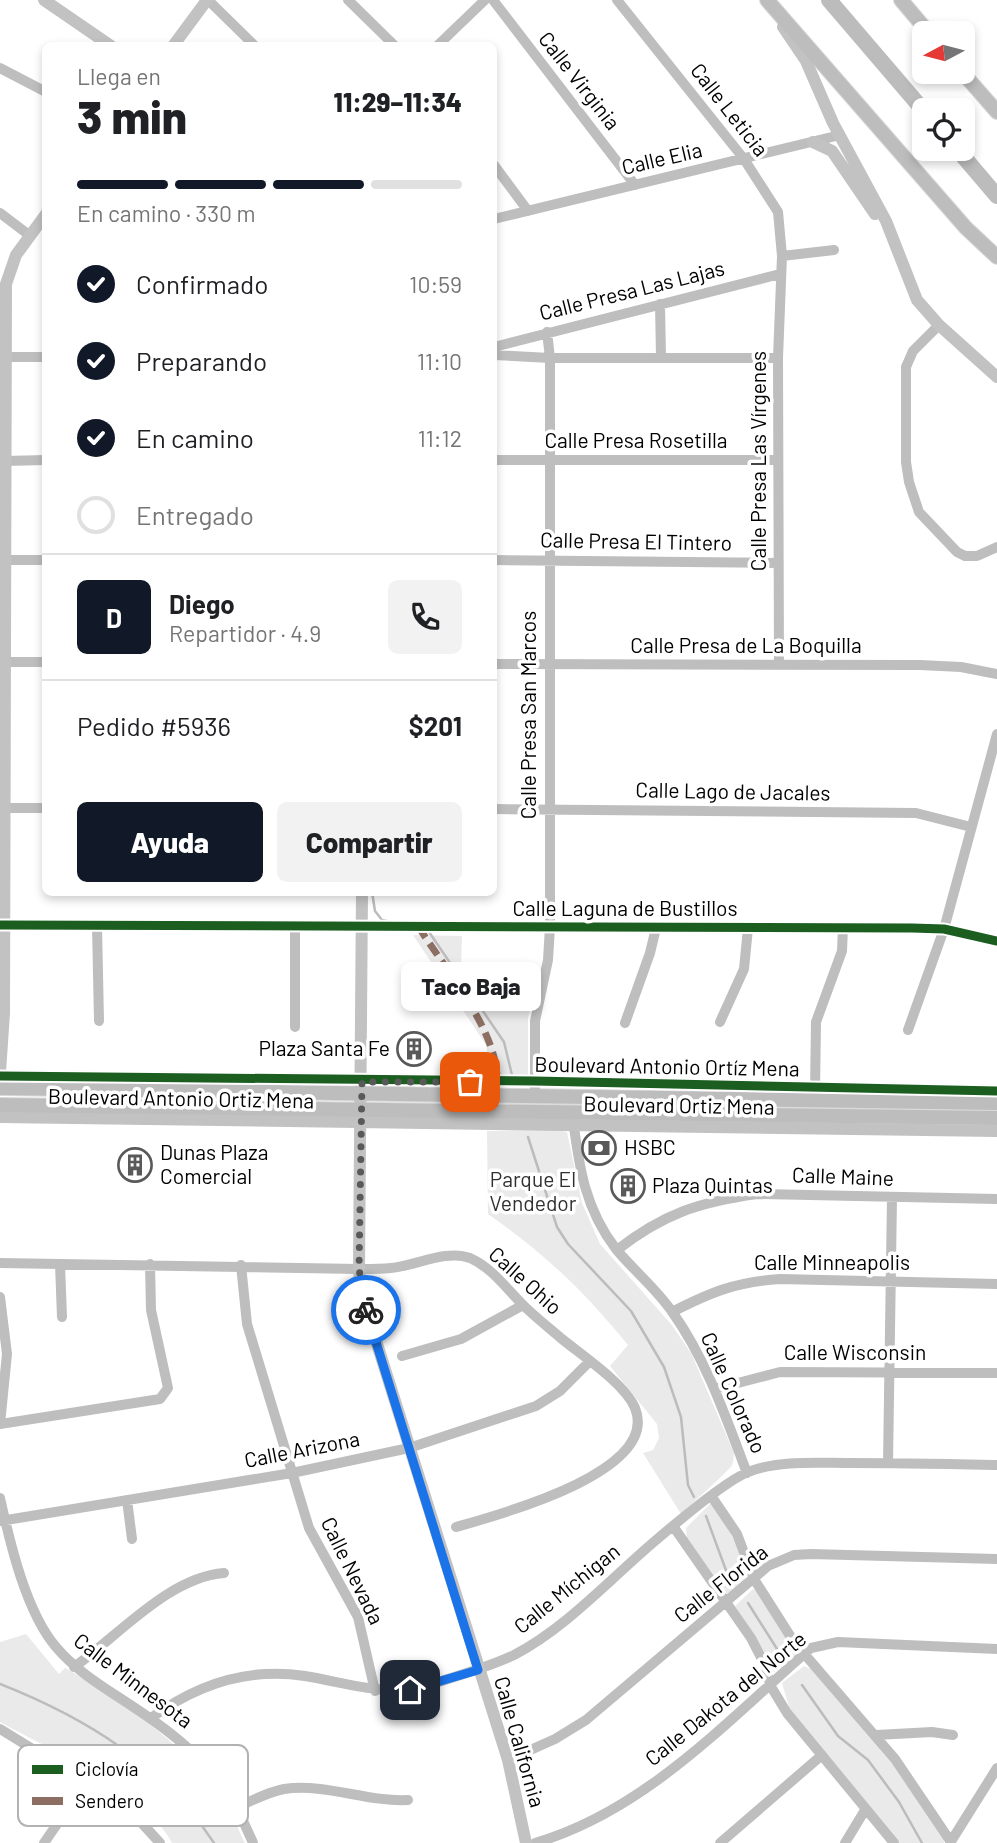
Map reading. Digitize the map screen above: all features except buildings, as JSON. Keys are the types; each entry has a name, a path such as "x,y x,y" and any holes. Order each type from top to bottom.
{"main road":[{"path":"767,0 966,228 997,257"},
{"path":"901,0 919,21"},
{"path":"972,84 997,112"},
{"name":"Boulevard Antonio Ortiz Mena","path":"0,1088 183,1085 535,1088 815,1094 997,1103"},
{"name":"Boulevard Antonio Ortiz Mena","path":"0,1105 361,1116 997,1118"}],"street":[{"path":"45,0 105,42"},
{"path":"176,42 208,0 251,42"},
{"path":"348,0 391,42"},
{"path":"441,42 485,0"},
{"name":"Calle Virginia","path":"493,0 635,185"},
{"name":"Calle Leticia","path":"617,0 744,159 778,212 782,256"},
{"path":"760,0 806,61 895,243 914,293 939,325 997,377"},
{"path":"0,68 42,90"},
{"name":"Calle Elia","path":"497,218 840,135"},
{"path":"813,142 832,151 895,243"},
{"path":"497,169 528,211"},
{"path":"0,213 29,235"},
{"path":"42,219 9,266 6,284 0,1074 183,1085"},
{"path":"782,256 834,250"},
{"name":"Calle Presa Las Vírgenes","path":"779,665 778,358 782,256"},
{"name":"Calle Presa Las Lajas","path":"497,346 780,274"},
{"path":"660,304 661,358"},
{"path":"939,325 913,351 906,367 906,462 909,482 919,512 957,552 965,556 977,556 997,547"},
{"name":"Calle Presa San Marcos","path":"535,1088 535,1021 548,960 550,927 550,358 547,332"},
{"path":"497,355 550,358 778,358"},
{"path":"5,357 42,357"},
{"path":"5,461 42,460"},
{"name":"Calle Presa Rosetilla","path":"497,460 778,460"},
{"path":"5,560 42,560"},
{"name":"Calle Presa El Tintero","path":"497,560 777,563"},
{"path":"3,662 42,662"},
{"name":"Calle Presa de La Boquilla","path":"497,664 961,667 997,674"},
{"path":"908,1030 944,929 997,734"},
{"path":"3,808 42,808"},
{"name":"Calle Lago de Jacales","path":"497,809 916,813 971,827"},
{"name":"Calle California","path":"362,896 359,1269 368,1318 508,1760 526,1843"},
{"name":"Calle Laguna de Bustillos","path":"2,925 843,927 944,929 997,941"},
{"path":"295,925 295,1027"},
{"path":"97,926 99,1021"},
{"path":"815,1094 816,1022 842,951 843,927"},
{"path":"625,1023 656,928"},
{"path":"720,1023 744,969 748,928"},
{"name":"Boulevard Antonio Ortíz Mena","path":"815,1094 997,1091"},
{"name":"Boulevard Antonio Ortiz Mena","path":"0,1116 361,1116"},
{"name":"Boulevard Ortiz Mena","path":"573,1117 997,1131"},
{"name":"Calle Colorado","path":"573,1117 577,1161 585,1195 597,1223 617,1250 672,1312 696,1349 715,1389 747,1473"},
{"name":"Calle Maine","path":"617,1250 647,1226 683,1210 723,1199 757,1194 997,1199"},
{"path":"888,1463 892,1197"},
{"name":"Calle Ohio","path":"0,1263 359,1269 390,1268 450,1256 470,1258 492,1272 523,1305 614,1382 634,1405 638,1434 631,1446 568,1488 533,1504 456,1527"},
{"path":"60,1264 62,1317"},
{"path":"0,1297 7,1354 0,1424 160,1399 167,1394 168,1388 151,1310 150,1264"},
{"name":"Calle Nevada","path":"241,1265 247,1324 292,1473 316,1545 358,1617 375,1691"},
{"name":"Calle Minneapolis","path":"672,1312 715,1290 745,1282 997,1284"},
{"path":"402,1356 461,1339 523,1305"},
{"name":"Calle Arizona","path":"3,1521 292,1473 409,1448 536,1406 560,1391 589,1362"},
{"name":"Calle Wisconsin","path":"715,1389 780,1372 997,1373"},
{"name":"Calle Míchigan","path":"151,1718 196,1689 226,1679 274,1674 302,1676 375,1691 410,1690 478,1670 513,1655 552,1629 673,1526 747,1473 778,1466 888,1463 997,1465"},
{"path":"712,1497 737,1534 754,1579 803,1654 876,1735 911,1781 950,1842 997,1768"},
{"name":"Calle Minnesota","path":"0,1498 3,1521 37,1616 54,1646 74,1667 151,1718 185,1745"},
{"path":"127,1500 132,1539"},
{"path":"673,1526 727,1601 759,1652 770,1685 787,1713 894,1843"},
{"name":"Calle Florida","path":"508,1760 555,1739 586,1720 768,1566 794,1555 997,1559"},
{"path":"74,1667 186,1584 204,1575 224,1573"},
{"name":"Calle Dakota del Norte","path":"535,1843 600,1817 636,1796 811,1648 838,1642 997,1649"},
{"path":"0,1729 26,1745"},
{"path":"876,1735 932,1732 953,1735"},
{"path":"720,1843 822,1755"},
{"path":"248,1803 281,1790 298,1788 328,1789 384,1801 408,1800"},
{"path":"845,1843 866,1810"},
{"path":"44,1843 56,1826"},
{"path":"144,1826 160,1843"},
{"name":"Calle Minnesota","path":"246,1826 253,1843"}],"green space":[{"path":"413,935 462,936 461,970 540,972 528,1018 528,1079 492,1077 486,1045"},
{"name":"Parque El Vendedor","path":"487,1131 567,1132 582,1203 600,1244 671,1324 691,1353 734,1453 730,1468 681,1514 643,1453 653,1450 659,1438 657,1424 610,1366 628,1345 563,1274 488,1214"},
{"path":"711,1503 729,1529 747,1577 727,1594 687,1539 686,1528"},
{"path":"753,1589 761,1595 797,1655 774,1672 735,1606"},
{"path":"26,1634 59,1674 65,1668 84,1679 127,1707 174,1745 44,1745 0,1722 0,1642"},
{"path":"804,1666 815,1671 907,1779 944,1834 944,1843 896,1843 791,1713 782,1683"},
{"path":"160,1826 237,1826 245,1843 172,1843"}],"waterway":[{"path":"829,0 913,98"},
{"path":"967,161 997,196"},
{"path":"373,896 375,911 382,920 391,922"},
{"path":"427,929 504,1042 512,1075"},
{"path":"528,1137 557,1227 568,1244 631,1311 664,1367 681,1417 688,1485 694,1497"},
{"path":"706,1516 727,1573 736,1583"},
{"path":"748,1603 784,1660"},
{"path":"0,1684 63,1712 117,1745"},
{"path":"802,1685 838,1736 868,1760 899,1802 922,1843"},
{"path":"202,1826 214,1843"}],"marked path":[{"path":"418,926 480,1022 495,1063 497,1082"}],"cycle path":[{"path":"0,925 912,928 944,929 997,941"},
{"path":"0,1076 535,1081 997,1091"}],"way so far":[{"path":"366,1310 359,1269 362,1082 470,1082"}],"place":[{"name":"Plaza Santa Fe","path":"414,1049"},
{"name":"Taco Baja","path":"470,1082"},
{"name":"HSBC","path":"599,1148"},
{"name":"Dunas Plaza Comercial","path":"135,1165"},
{"name":"Plaza Quintas","path":"628,1186"}],"route":[{"path":"366,1310 478,1670 410,1690"}]}
